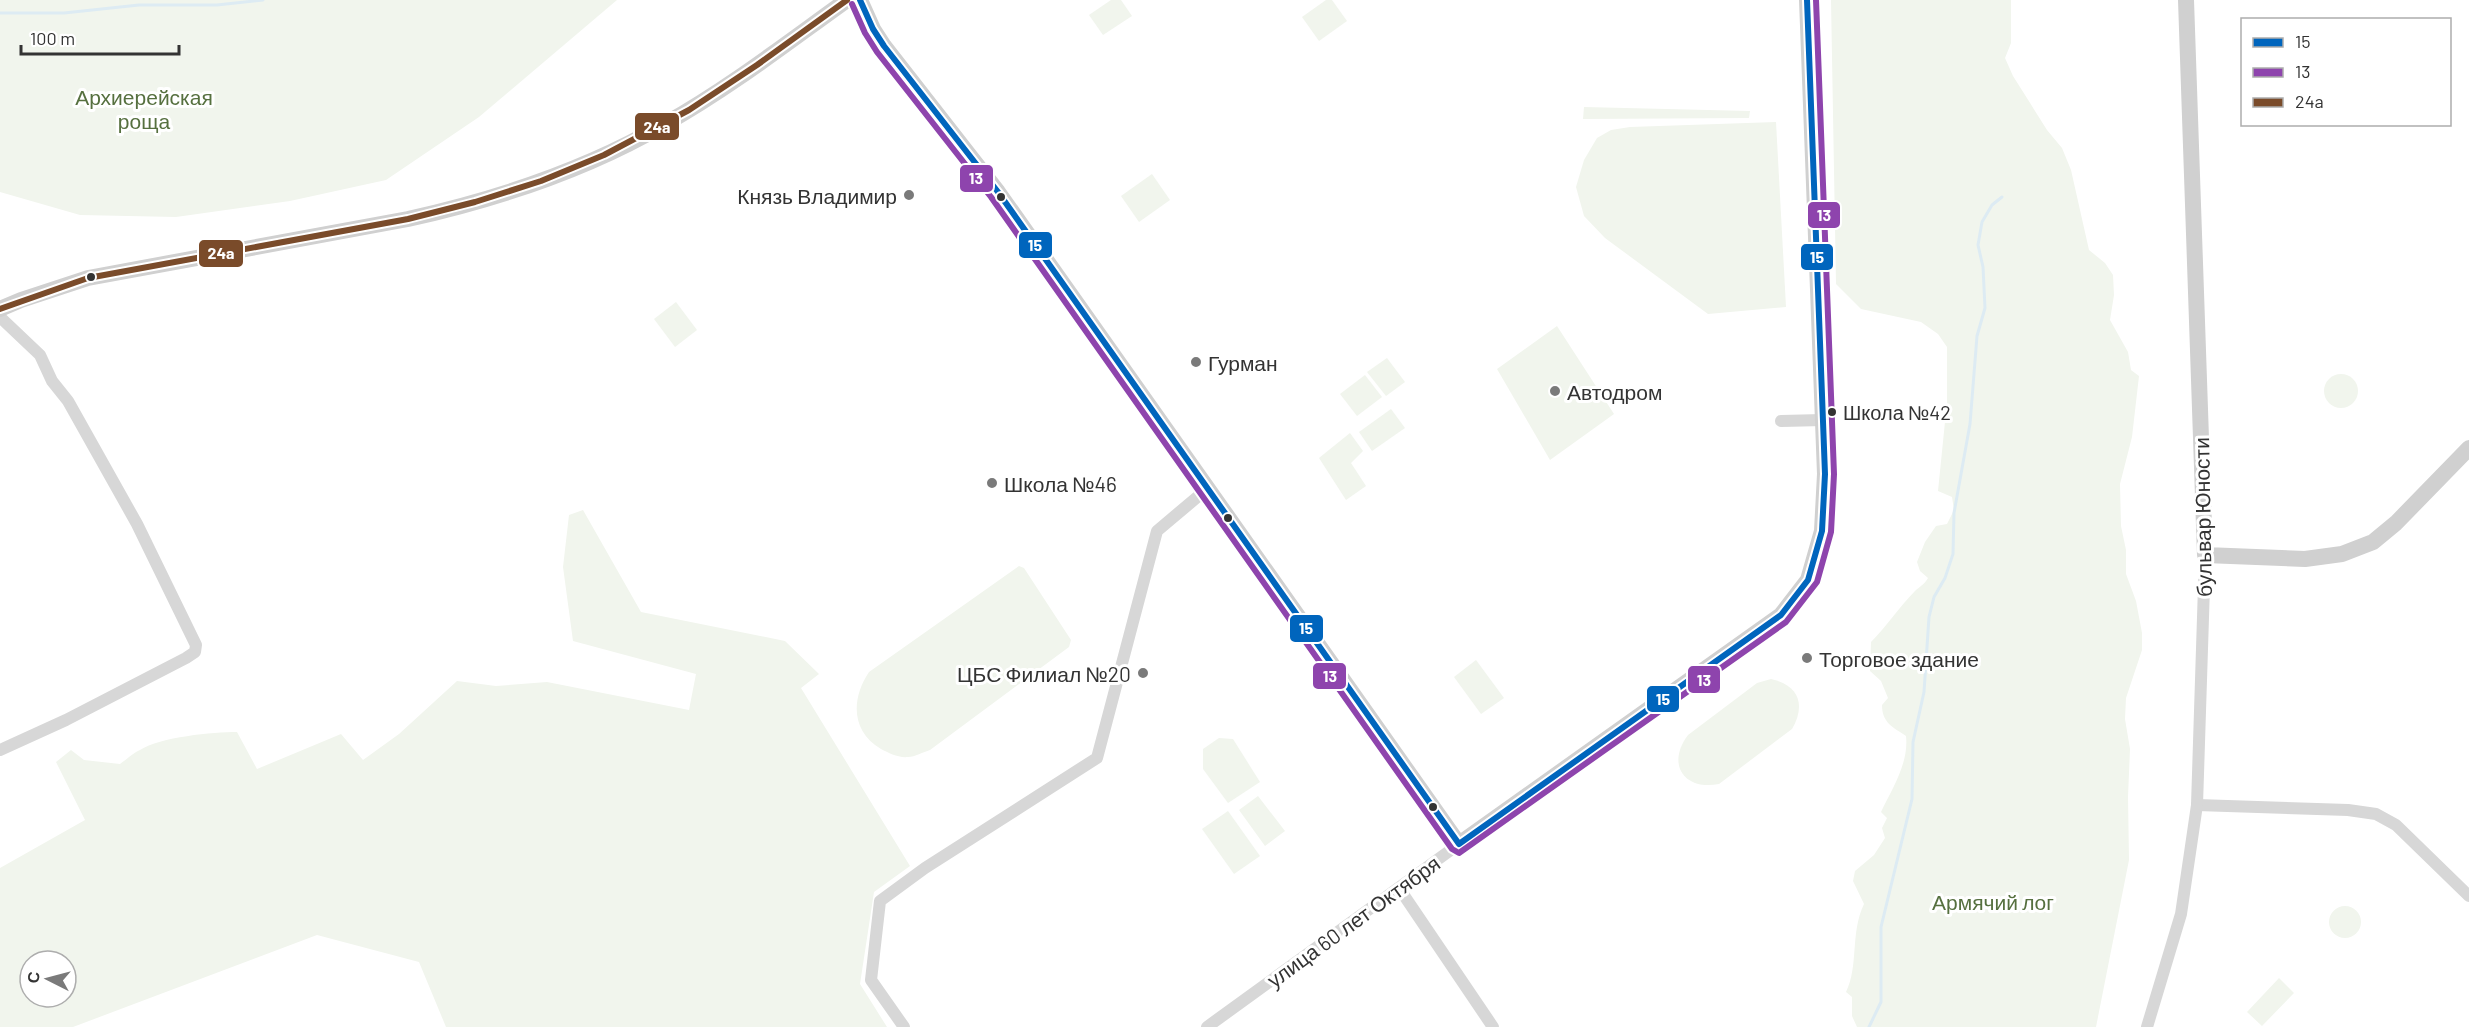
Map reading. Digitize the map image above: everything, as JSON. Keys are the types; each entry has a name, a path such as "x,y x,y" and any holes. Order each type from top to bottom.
{"street":[{"path":"0,309 88,278 452,210 526,187 609,154 666,124 748,71 847,0"},
{"path":"860,0 873,29 884,46 998,192 1459,844"},
{"name":"улица 60 лет Октября","path":"1207,1027 1781,615 1808,580 1822,531 1825,474 1807,0"},
{"name":"бульвар Юности","path":"2147,1027 2181,914 2197,805 2205,555 2186,0"},
{"path":"0,317 40,356 52,381 68,401 137,524 196,645 195,652 186,658 66,720 0,750"},
{"path":"1781,422 1823,420"},
{"path":"2205,555 2305,559 2342,554 2373,542 2396,523 2469,448"},
{"path":"904,1027 871,980 880,901 925,868 1097,758 1157,531 1208,488"},
{"path":"2197,805 2348,810 2376,814 2396,825 2469,896"},
{"path":"1399,888 1493,1027"}],"green space":[{"name":"Архиерейская роща","path":"0,0 617,0 479,117 386,180 290,201 176,217 80,215 0,192"},
{"path":"1111,0 1121,0 1132,16 1103,35 1089,15"},
{"path":"1326,0 1332,0 1347,21 1319,41 1302,17"},
{"name":"Армячий лог","path":"1831,0 2011,0 2011,43 2005,58 2013,76 2047,130 2062,148 2071,170 2089,250 2105,263 2113,275 2114,295 2110,320 2128,352 2131,370 2139,376 2132,437 2120,484 2126,574 2136,601 2142,633 2142,650 2126,698 2125,719 2130,749 2129,860 2096,1027 1857,1027 1852,1016 1852,997 1846,992 1852,971 1857,926 1864,904 1853,881 1855,871 1874,855 1885,838 1882,828 1887,818 1881,812 1899,776 1906,746 1906,736 1889,724 1882,711 1882,705 1888,698 1881,681 1870,671 1871,642 1909,597 1927,580 1928,578 1920,571 1917,562 1925,542 1936,526 1947,524 1954,510 1952,497 1938,491 1947,402 1947,347 1938,334 1921,322 1861,309 1836,284"},
{"path":"1584,107 1750,111 1749,118 1583,119"},
{"path":"1776,122 1786,307 1708,314 1605,238 1584,216 1576,187 1584,160 1597,138 1611,130 1630,127"},
{"path":"1152,174 1170,200 1139,222 1121,196"},
{"path":"676,302 697,330 675,347 654,319"},
{"name":"Автодром","path":"1557,326 1614,414 1550,460 1497,369"},
{"path":"1387,358 1405,382 1386,396 1367,372"},
{"path":"2341,374 2353,379 2358,391 2353,403 2341,408 2329,403 2324,391 2329,379"},
{"path":"1365,375 1382,397 1357,416 1340,394"},
{"path":"1391,409 1405,428 1372,451 1359,432"},
{"path":"1350,433 1363,451 1351,463 1366,486 1346,500 1319,458"},
{"path":"583,510 641,612 785,641 819,674 801,688 910,866 874,892 860,984 887,1027 446,1027 419,962 317,935 73,1027 0,1027 0,868 85,820 56,762 71,750 84,760 120,764 149,745 201,734 237,732 257,769 341,734 363,760 399,734 457,681 496,686 547,682 689,710 696,674 573,641 563,567 569,515"},
{"path":"1019,566 1024,568 1071,640 1069,647 930,750 913,756 901,757 871,742 859,724 857,714 859,693 869,672"},
{"path":"1476,660 1504,698 1481,714 1454,677"},
{"path":"1771,679 1788,686 1797,697 1799,712 1792,729 1719,784 1707,785 1688,779 1682,773 1679,756 1688,735 1757,683"},
{"path":"1219,738 1233,739 1260,782 1228,803 1203,769 1203,749"},
{"path":"1258,796 1285,831 1265,846 1239,810"},
{"path":"1228,811 1260,856 1234,874 1202,829"},
{"path":"2345,906 2357,910 2361,922 2357,934 2345,938 2333,934 2329,922 2333,910"},
{"path":"2279,978 2294,993 2262,1026 2247,1012"}],"waterway":[{"path":"0,13 64,13 139,5 217,5 263,0"},
{"path":"1869,1027 1881,1002 1881,927 1912,799 1913,742 1924,692 1929,617 1934,597 1945,578 1953,554 1954,513 1970,424 1977,336 1985,308 1983,267 1978,245 1982,222 1992,205 2002,197"}],"transit line":[{"name":"24a","path":"0,309 88,278 408,219 475,202 541,181 604,155 689,110 757,65 847,0"},
{"name":"15","path":"860,0 873,29 884,46 998,192 1459,844 1781,615 1808,580 1822,531 1825,474 1807,0"},
{"name":"13","path":"852,4 865,33 877,52 991,197 1452,849 1459,853 1786,622 1817,582 1831,532 1834,474 1816,0"}],"place":[{"name":"Князь Владимир","path":"909,195"},
{"name":"Гурман","path":"1196,362"},
{"name":"Автодром","path":"1555,391"},
{"name":"Школа №42","path":"1832,412"},
{"name":"Школа №46","path":"992,483"},
{"name":"Торговое здание","path":"1807,658"},
{"name":"ЦБС Филиал №20","path":"1143,673"}]}
